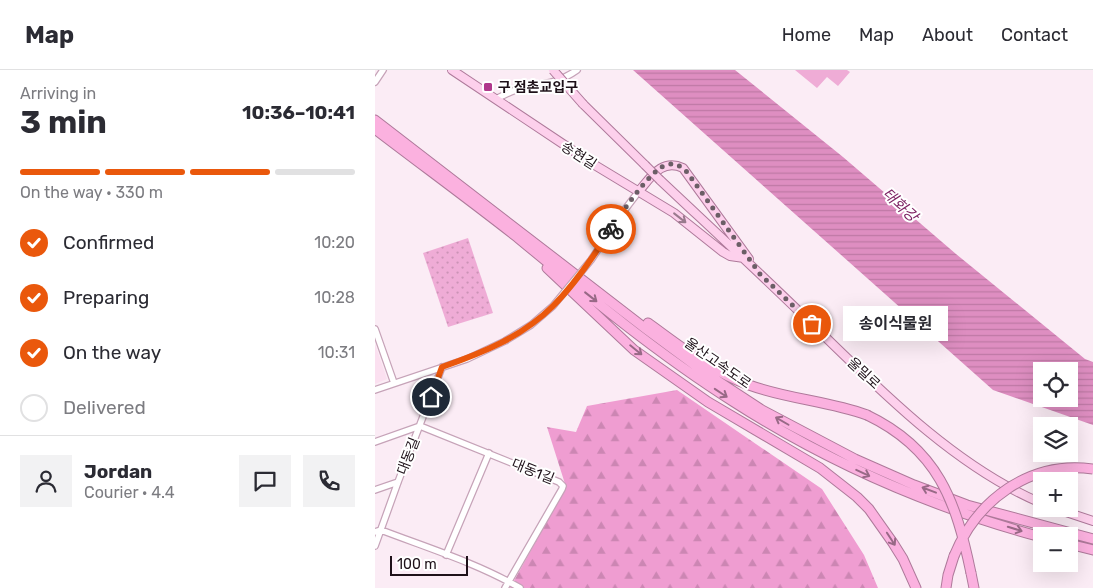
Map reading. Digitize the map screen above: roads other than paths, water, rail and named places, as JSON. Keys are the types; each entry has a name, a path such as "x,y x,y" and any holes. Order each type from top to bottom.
{"highway":[{"name":"울산고속도로","path":"375,120 619,308 732,391 791,426 855,459 967,504 1093,539"},
{"name":"울산고속도로","path":"375,129 681,366 734,402 843,464 911,493 984,520 1033,535"},
{"path":"538,256 549,271 635,350 707,402 821,468 857,497 869,509 893,543 907,567 916,588"},
{"path":"619,308 632,311 705,363 736,380 776,393 841,407 867,416 891,428 914,447 939,478 957,516 974,588"},
{"path":"945,588 954,556 973,520 992,500 1011,487 1039,473 1077,468 1093,469"},
{"path":"1078,546 1093,550"}],"main road":[{"path":"452,70 496,98"},
{"name":"울밀로","path":"553,70 583,104 645,166 877,387 946,445 1004,484 1033,498"},
{"name":"송현길","path":"496,98 593,164 674,213 723,252 735,258 743,258"},
{"path":"639,191 659,168 676,165 683,168 760,274"},
{"path":"1078,516 1093,521"}],"street":[{"path":"375,82 383,70"},
{"path":"496,98 519,88 553,83 577,70"},
{"path":"375,390 479,354 531,325 553,306 591,260 639,191"},
{"path":"375,329 394,383"},
{"name":"대동길","path":"375,546 378,531 442,367"},
{"path":"375,442 420,426"},
{"name":"대동1길","path":"420,426 559,482 563,486 505,588"},
{"path":"446,555 489,453"},
{"path":"375,490 398,482"},
{"path":"378,531 446,555 521,588"}],"place":[{"name":"구 점촌교입구","path":"488,87"},
{"name":"송이식물원","path":"812,324"}],"water label":[{"name":"태화강","path":"900,205"}]}
